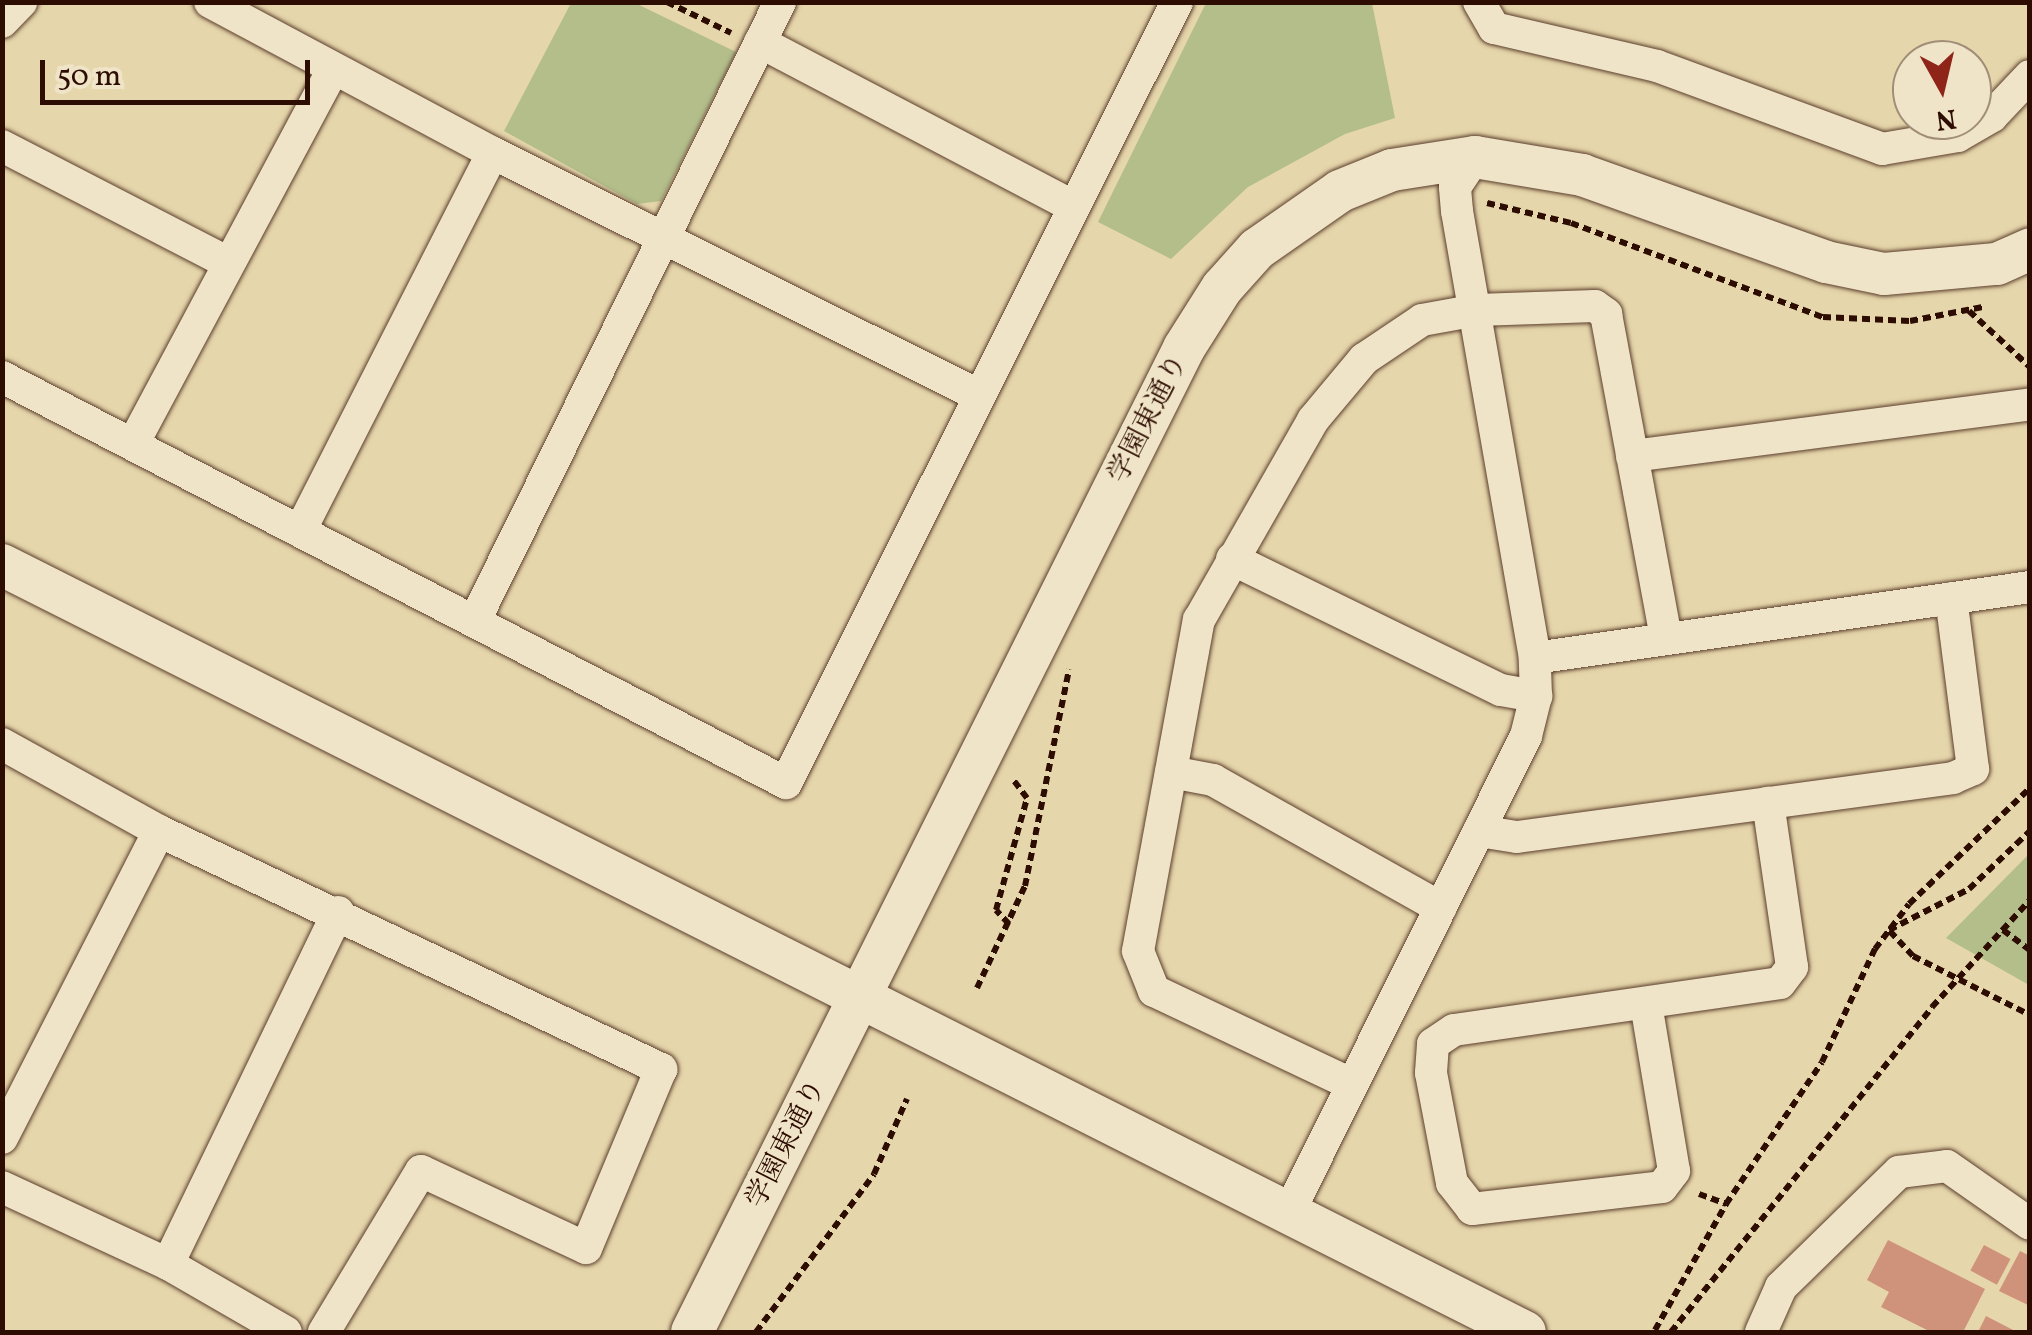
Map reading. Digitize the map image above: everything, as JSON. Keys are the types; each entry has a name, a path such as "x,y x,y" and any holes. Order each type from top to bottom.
{"street":[{"path":"2,22 21,2"},
{"path":"210,2 493,153 980,396"},
{"path":"474,620 658,237 780,2"},
{"path":"1479,2 1494,28 1656,66 1882,149 1958,136 1992,116 2030,76"},
{"path":"2,376 786,783 1074,206 1166,6"},
{"path":"760,42 1074,206"},
{"path":"132,444 225,262 333,70"},
{"path":"2,146 225,262"},
{"path":"300,531 493,153"},
{"path":"1288,1214 1526,736 1536,696 1535,658 1456,187 1475,157"},
{"name":"学園東通り","path":"692,1332 1184,348 1222,288 1257,249 1340,191 1392,170 1475,157 1582,175 1826,262 1884,274 1997,264 2030,250"},
{"path":"1350,1084 1154,991 1143,975 1138,951 1199,620 1232,559 1344,378 1384,341 1422,320 1477,310 1595,306 1606,314 1666,638"},
{"path":"1632,456 2030,404"},
{"path":"1232,559 1501,690 1536,696"},
{"path":"2,565 1525,1332"},
{"path":"1535,658 2030,587"},
{"path":"1480,831 1499,838 1953,778 1972,769 1951,598"},
{"path":"2,744 159,831 338,912 661,1069 586,1248 421,1171 324,1332"},
{"path":"1171,772 1213,780 1441,908"},
{"path":"1432,1044 1454,1030 1780,984 1792,967 1768,802"},
{"path":"2,1138 159,831"},
{"path":"168,1264 338,912"},
{"path":"1432,1044 1431,1073 1452,1183 1472,1209 1662,1187 1674,1170 1646,1004"},
{"path":"1387,1016 1432,1044"},
{"path":"1761,1332 1782,1287 1899,1172 1947,1166 2030,1224"},
{"path":"2,1187 168,1264 286,1332"}],"path":[{"path":"667,2 760,42"},
{"path":"1478,203 1571,223 1823,317 1910,321 2002,302"},
{"path":"1969,310 2030,367"},
{"path":"978,988 1009,924 1046,799 1072,650"},
{"path":"1009,924 996,910 1026,798 1012,778"},
{"path":"1655,1330 1726,1204 1822,1062 1889,930 2030,788"},
{"path":"1889,930 1969,889 2030,831"},
{"path":"1671,1332 1932,1008 2030,900"},
{"path":"1889,930 1913,956 2030,1015"},
{"path":"2003,930 2030,950"},
{"path":"756,1332 874,1174 907,1099"},
{"path":"1693,1192 1726,1204"}],"green space":[{"path":"571,3 635,3 736,52 661,201 637,204 504,131"},
{"path":"1206,3 1372,3 1395,118 1345,134 1248,187 1171,259 1098,222"},
{"path":"2029,854 2029,985 1946,938"}],"building":[{"path":"1888,1240 1985,1289 1963,1332 1931,1332 1881,1307 1889,1292 1867,1280"},
{"path":"1984,1245 2010,1259 1997,1285 1970,1271"},
{"path":"2020,1251 2030,1256 2030,1306 1999,1291"},
{"path":"1986,1316 2017,1332 1978,1332"}]}
